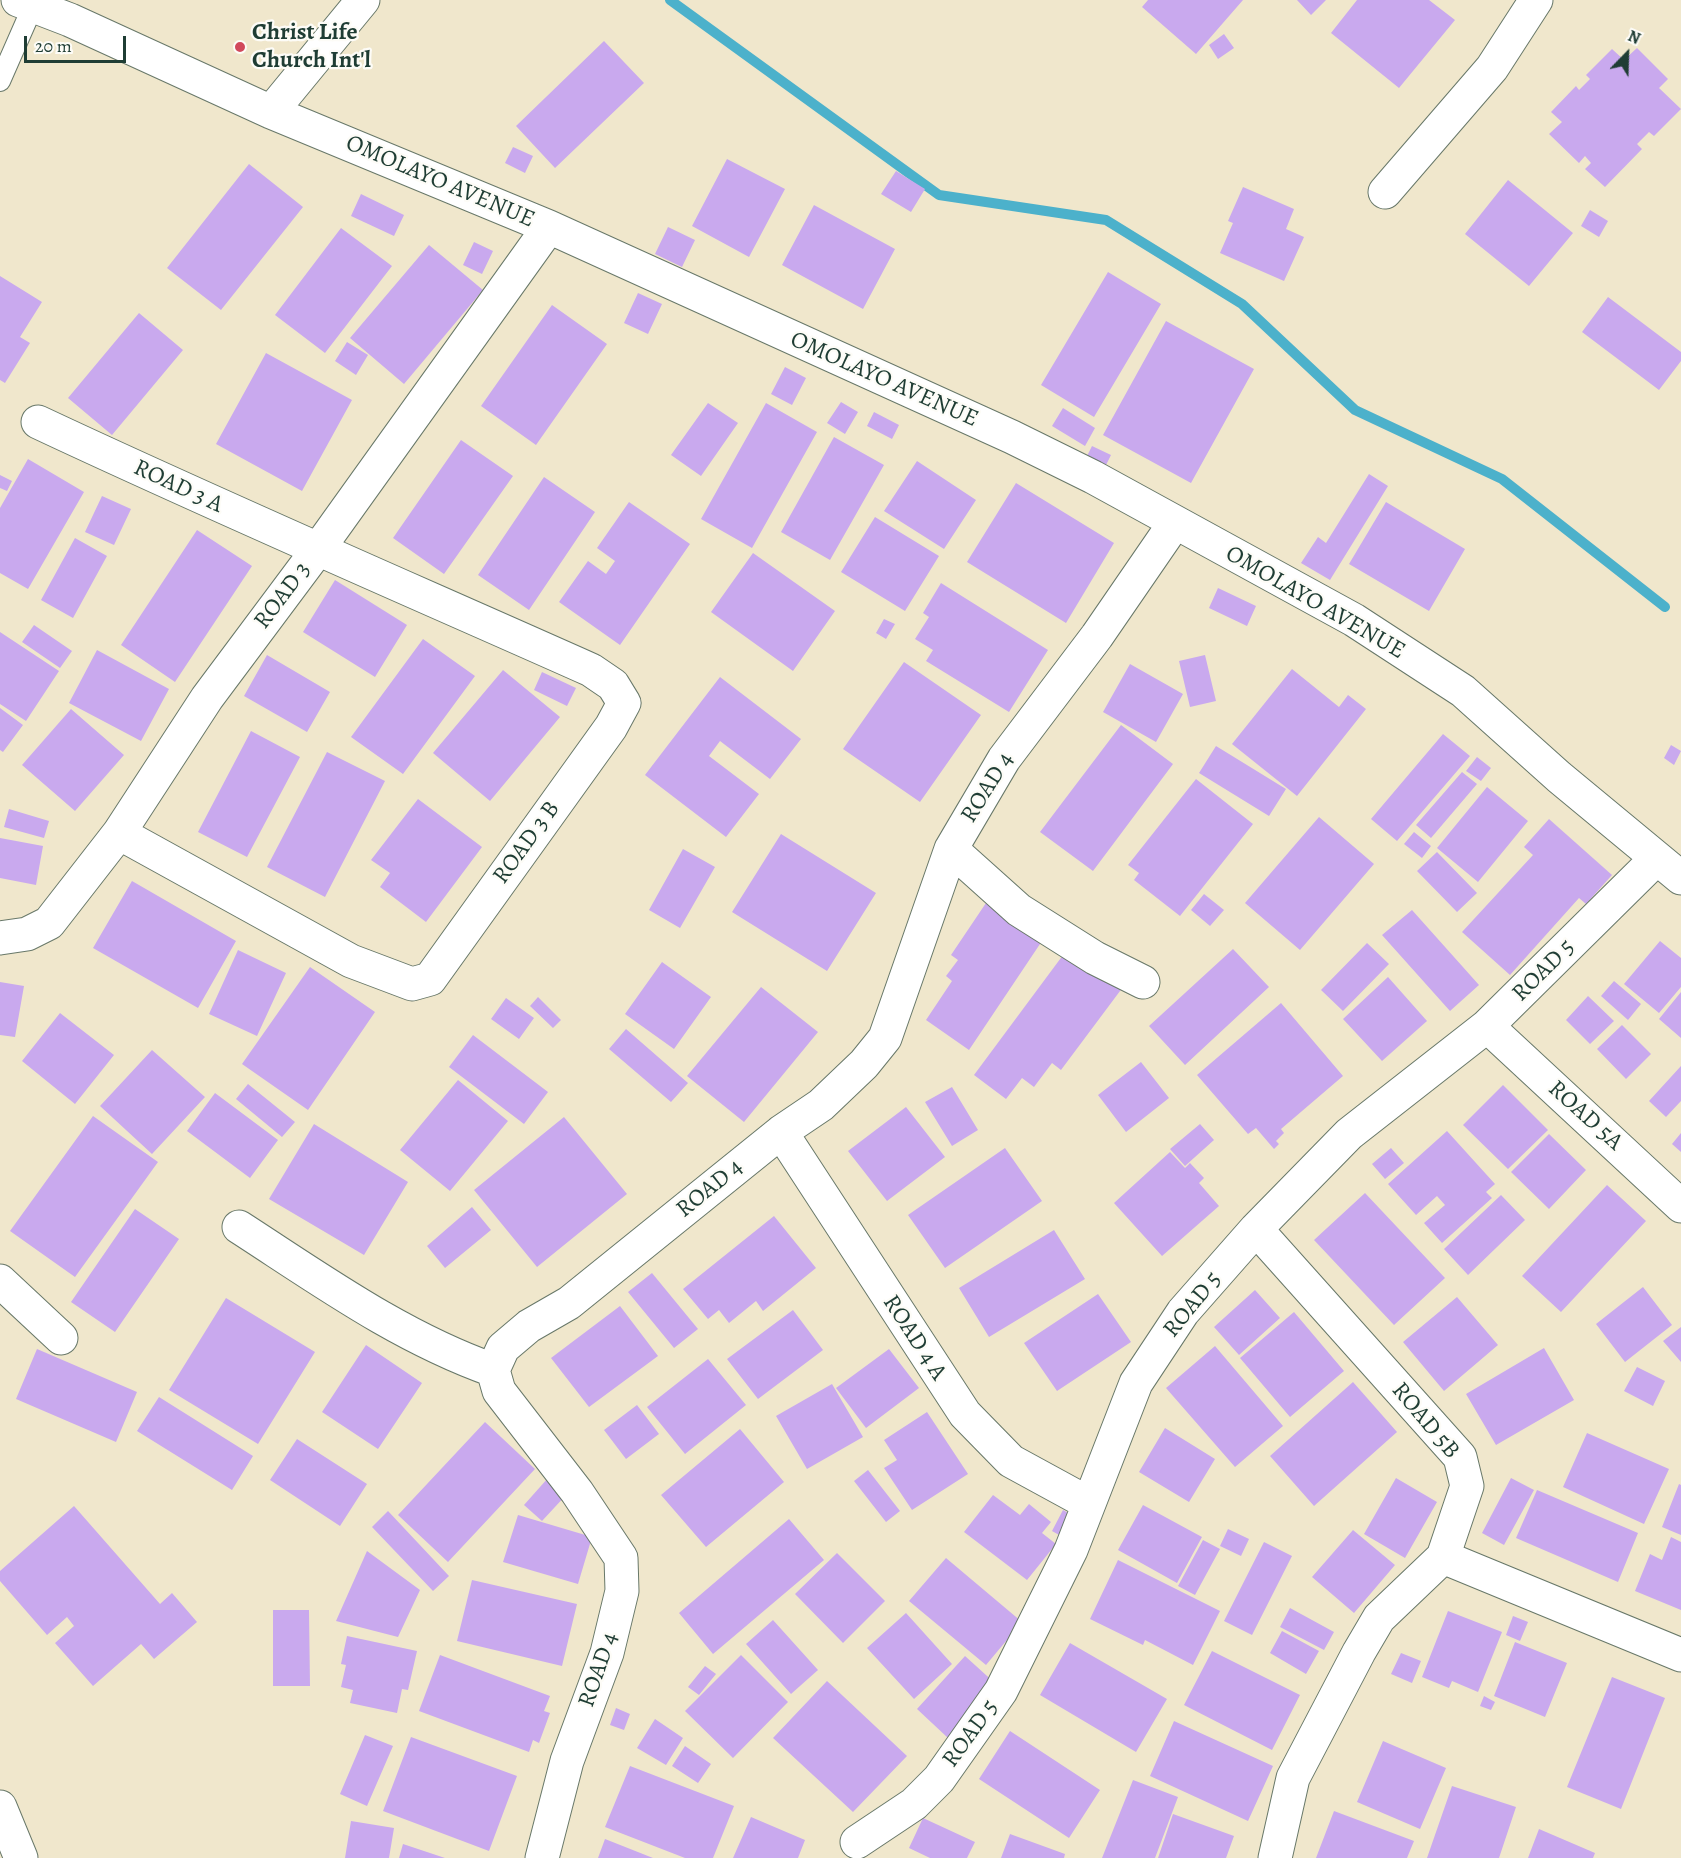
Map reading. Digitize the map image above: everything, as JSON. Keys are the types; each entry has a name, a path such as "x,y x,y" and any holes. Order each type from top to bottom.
{"street":[{"path":"271,112 363,0"},
{"path":"1385,192 1492,68 1536,0"},
{"name":"OMOLAYO AVENUE","path":"26,3 271,112 549,227 1012,437 1093,477 1174,524 1354,620 1463,691 1669,868"},
{"name":"ROAD 3","path":"0,938 27,934 49,923 119,833 207,698 319,548 549,227"},
{"name":"ROAD 3 A","path":"38,422 219,507 319,548"},
{"name":"ROAD 4","path":"542,1858 567,1761 608,1653 622,1591 621,1558 576,1492 499,1391 493,1370 503,1348 529,1326 569,1304 781,1131 821,1105 864,1064 885,1038 951,849 1004,759 1097,636 1174,524"},
{"name":"ROAD 3 B","path":"119,833 351,961 412,984 430,979 611,727 624,704 613,685 591,670 319,548"},
{"path":"951,849 1019,910 1095,958 1143,982"},
{"name":"ROAD 5","path":"857,1842 915,1804 939,1779 1001,1691 1071,1550 1136,1383 1183,1312 1256,1229 1349,1134 1487,1026 1669,868"},
{"name":"ROAD 5A","path":"1487,1026 1681,1206"},
{"name":"ROAD 4 A","path":"781,1131 965,1414 1011,1461 1088,1503"},
{"path":"239,1227 400,1330 456,1357 493,1370"},
{"name":"ROAD 5B","path":"1256,1229 1460,1457 1467,1486 1443,1557 1379,1618 1293,1778 1275,1858"},
{"path":"0,1281 60,1338"},
{"path":"1443,1557 1681,1655"},
{"path":"0,1807 21,1858"}],"lane":[{"path":"0,81 26,3"}],"building":[{"path":"1148,0 1243,0 1196,54 1142,7"},
{"path":"1297,0 1326,0 1311,15"},
{"path":"1357,0 1429,0 1455,20 1399,88 1331,33"},
{"path":"1224,34 1234,48 1218,59 1209,45"},
{"path":"604,41 644,83 555,168 516,126"},
{"path":"1637,48 1668,79 1659,88 1681,109 1654,136 1649,132 1637,144 1642,149 1605,187 1585,169 1591,163 1585,156 1579,163 1549,134 1562,122 1551,112 1576,86 1579,90 1590,79 1586,75 1612,49 1624,60"},
{"path":"513,147 533,156 525,173 505,163"},
{"path":"727,159 785,189 749,257 692,226"},
{"path":"249,164 303,207 221,310 167,268"},
{"path":"896,171 925,189 911,212 881,194"},
{"path":"1508,180 1573,233 1529,286 1465,234"},
{"path":"1243,187 1294,209 1286,229 1304,237 1284,281 1220,253 1233,223 1228,221"},
{"path":"361,194 404,215 394,236 351,216"},
{"path":"814,205 895,249 863,309 782,265"},
{"path":"1590,210 1608,221 1599,237 1581,226"},
{"path":"668,227 695,240 682,267 655,254"},
{"path":"341,228 392,266 325,353 275,315"},
{"path":"474,242 493,251 482,274 463,265"},
{"path":"429,245 483,290 404,384 350,338"},
{"path":"1108,272 1161,304 1094,417 1041,385"},
{"path":"0,276 42,302 20,337 30,343 5,383 0,380"},
{"path":"638,293 662,304 648,334 624,323"},
{"path":"1608,297 1681,352 1681,361 1659,390 1582,332"},
{"path":"552,305 607,344 536,445 481,406"},
{"path":"139,313 183,350 112,435 68,398"},
{"path":"1166,321 1254,369 1191,483 1103,435"},
{"path":"347,342 368,355 356,375 335,361"},
{"path":"266,353 352,400 302,491 216,444"},
{"path":"785,367 806,378 792,405 771,394"},
{"path":"841,402 858,412 845,434 827,423"},
{"path":"708,403 738,423 701,476 671,455"},
{"path":"766,403 817,432 752,548 701,519"},
{"path":"1063,408 1095,428 1085,446 1052,426"},
{"path":"874,412 899,425 892,439 867,426"},
{"path":"834,437 884,465 830,560 781,532"},
{"path":"461,440 513,476 444,574 393,538"},
{"path":"1092,446 1111,455 1104,469 1085,460"},
{"path":"28,459 84,492 28,589 0,573 0,508"},
{"path":"917,461 976,500 944,549 884,511"},
{"path":"1369,474 1388,486 1330,580 1301,563 1318,537 1326,543"},
{"path":"0,475 12,481 7,491 0,488"},
{"path":"544,477 595,512 529,610 478,575"},
{"path":"1016,483 1114,543 1066,623 967,562"},
{"path":"102,496 131,509 114,545 85,532"},
{"path":"629,502 690,544 620,645 559,602 588,561 606,574 615,561 597,548"},
{"path":"1386,502 1465,549 1429,611 1349,564"},
{"path":"875,517 939,556 905,611 841,572"},
{"path":"197,530 252,566 175,682 121,645"},
{"path":"75,538 107,556 73,618 41,600"},
{"path":"753,553 835,611 793,671 711,612"},
{"path":"335,580 407,625 375,677 303,632"},
{"path":"941,583 1048,650 1009,712 926,661 933,650 915,639 929,617 923,613"},
{"path":"1218,588 1256,606 1247,626 1209,608"},
{"path":"884,619 895,624 886,639 876,633"},
{"path":"34,625 72,651 60,668 22,642"},
{"path":"0,632 59,671 26,721 0,704"},
{"path":"423,639 475,676 403,774 351,737"},
{"path":"97,650 169,689 141,741 69,703"},
{"path":"267,655 330,692 307,732 244,696"},
{"path":"1205,655 1216,701 1190,707 1179,661"},
{"path":"904,662 981,715 920,802 843,749"},
{"path":"1130,664 1183,694 1156,742 1103,712"},
{"path":"1292,669 1339,707 1348,695 1366,709 1297,796 1232,744"},
{"path":"503,670 560,717 490,801 433,753"},
{"path":"542,672 576,688 567,706 534,690"},
{"path":"720,677 801,739 770,779 720,741 709,756 759,794 726,837 645,775"},
{"path":"0,708 23,725 3,752 0,750"},
{"path":"71,709 124,755 75,811 22,765"},
{"path":"1121,725 1173,764 1093,871 1040,832"},
{"path":"251,731 300,757 247,857 198,832"},
{"path":"1443,734 1470,756 1397,841 1371,819"},
{"path":"1671,745 1681,751 1674,765 1664,758"},
{"path":"1216,746 1286,789 1269,816 1199,773"},
{"path":"327,752 385,781 325,897 267,867"},
{"path":"1477,757 1491,768 1481,781 1466,771"},
{"path":"1462,772 1477,784 1431,838 1416,825"},
{"path":"1196,779 1253,824 1180,916 1134,880 1139,873 1128,865"},
{"path":"1487,787 1528,821 1478,882 1437,848"},
{"path":"418,799 482,847 426,922 380,887 390,873 371,860"},
{"path":"9,809 49,821 44,838 4,827"},
{"path":"1319,817 1374,864 1300,950 1245,903"},
{"path":"1549,819 1612,875 1586,904 1579,898 1510,975 1462,932 1533,855 1524,847"},
{"path":"1414,832 1431,846 1422,858 1404,844"},
{"path":"781,834 876,893 827,971 732,912"},
{"path":"0,838 43,846 36,885 0,878"},
{"path":"683,849 715,867 680,928 649,910"},
{"path":"1437,852 1477,893 1457,912 1417,871"},
{"path":"132,881 236,941 198,1008 93,948"},
{"path":"1204,894 1224,910 1210,926 1191,910"},
{"path":"986,903 1042,941 969,1050 926,1020 952,981 946,976 958,960 951,955"},
{"path":"1412,910 1479,985 1450,1011 1382,935"},
{"path":"1660,941 1681,958 1681,987 1659,1013 1624,984"},
{"path":"1367,943 1389,964 1343,1011 1321,990"},
{"path":"1069,947 1123,987 1061,1070 1052,1063 1034,1087 1022,1078 1006,1099 974,1075"},
{"path":"1233,949 1269,987 1185,1065 1149,1026"},
{"path":"238,950 286,973 257,1036 209,1014"},
{"path":"662,962 711,997 674,1049 625,1014"},
{"path":"310,967 375,1012 308,1110 242,1064"},
{"path":"1388,977 1427,1021 1382,1061 1343,1019"},
{"path":"1614,981 1641,1004 1628,1020 1601,996"},
{"path":"0,982 24,986 15,1037 0,1035"},
{"path":"761,987 818,1032 744,1122 687,1076"},
{"path":"1681,992 1681,1038 1659,1019"},
{"path":"1588,996 1614,1021 1590,1044 1566,1020"},
{"path":"538,997 561,1020 553,1028 530,1006"},
{"path":"506,998 534,1018 519,1039 491,1019"},
{"path":"1281,1003 1343,1076 1281,1129 1284,1133 1276,1141 1279,1144 1274,1149 1256,1128 1248,1134 1197,1075"},
{"path":"60,1013 114,1055 75,1104 22,1061"},
{"path":"1622,1025 1651,1054 1626,1079 1597,1049"},
{"path":"626,1029 688,1083 671,1102 609,1049"},
{"path":"473,1035 548,1092 524,1124 449,1067"},
{"path":"152,1050 205,1097 152,1154 100,1106"},
{"path":"1141,1062 1169,1098 1126,1132 1098,1095"},
{"path":"1681,1066 1681,1101 1666,1117 1649,1101"},
{"path":"458,1080 508,1121 450,1191 400,1150"},
{"path":"248,1084 295,1122 282,1137 236,1099"},
{"path":"1503,1085 1548,1130 1508,1169 1463,1125"},
{"path":"952,1087 978,1130 952,1146 925,1102"},
{"path":"215,1093 278,1140 250,1178 187,1131"},
{"path":"906,1107 945,1157 887,1201 848,1151"},
{"path":"93,1116 158,1162 75,1277 10,1231"},
{"path":"564,1117 627,1194 537,1267 474,1190"},
{"path":"314,1124 408,1182 364,1255 269,1199"},
{"path":"1200,1124 1214,1140 1185,1166 1170,1149"},
{"path":"1447,1131 1495,1184 1486,1192 1492,1198 1442,1243 1424,1223 1445,1205 1437,1196 1416,1215 1388,1184"},
{"path":"1681,1133 1681,1152 1672,1144"},
{"path":"1549,1134 1586,1170 1549,1209 1511,1172"},
{"path":"1005,1148 1042,1201 945,1268 908,1215"},
{"path":"1391,1148 1404,1163 1385,1179 1372,1164"},
{"path":"1170,1152 1185,1168 1190,1163 1204,1178 1199,1183 1219,1206 1162,1256 1114,1203"},
{"path":"1607,1185 1646,1221 1561,1312 1522,1276"},
{"path":"1365,1193 1445,1278 1394,1325 1314,1240"},
{"path":"1501,1195 1525,1220 1468,1275 1444,1249"},
{"path":"472,1207 491,1230 445,1268 427,1246"},
{"path":"135,1209 179,1239 115,1332 71,1302"},
{"path":"774,1216 816,1268 763,1311 756,1301 729,1323 719,1310 708,1319 683,1289"},
{"path":"1054,1230 1085,1279 989,1337 959,1288"},
{"path":"652,1273 698,1329 674,1348 628,1292"},
{"path":"1643,1287 1672,1325 1625,1362 1596,1324"},
{"path":"1255,1290 1280,1318 1239,1355 1214,1327"},
{"path":"1098,1294 1131,1342 1057,1391 1024,1343"},
{"path":"1457,1297 1498,1345 1444,1391 1403,1342"},
{"path":"226,1298 315,1352 258,1444 169,1390"},
{"path":"620,1306 658,1356 589,1407 551,1358"},
{"path":"793,1310 823,1350 758,1399 727,1359"},
{"path":"1294,1312 1344,1371 1290,1417 1240,1358"},
{"path":"1681,1327 1681,1362 1663,1341"},
{"path":"366,1345 422,1383 378,1449 322,1412"},
{"path":"1215,1346 1283,1426 1235,1467 1166,1388"},
{"path":"1544,1348 1574,1400 1496,1445 1466,1394"},
{"path":"37,1349 137,1392 116,1442 16,1399"},
{"path":"889,1349 919,1388 866,1428 836,1388"},
{"path":"708,1359 746,1405 685,1454 647,1407"},
{"path":"1637,1367 1665,1381 1653,1406 1624,1391"},
{"path":"1353,1382 1397,1432 1314,1506 1270,1456"},
{"path":"832,1384 863,1437 807,1469 776,1416"},
{"path":"159,1397 253,1456 232,1490 137,1431"},
{"path":"637,1405 659,1434 626,1459 604,1430"},
{"path":"927,1412 968,1474 912,1510 884,1468 897,1460 884,1440"},
{"path":"485,1422 535,1469 448,1562 398,1515"},
{"path":"1165,1428 1215,1459 1189,1502 1139,1472"},
{"path":"740,1429 784,1482 706,1547 661,1495"},
{"path":"1587,1433 1669,1469 1644,1524 1563,1487"},
{"path":"297,1439 367,1484 340,1526 270,1480"},
{"path":"868,1470 900,1511 886,1522 854,1481"},
{"path":"548,1478 567,1494 542,1521 524,1505"},
{"path":"1396,1478 1437,1502 1405,1558 1364,1534"},
{"path":"1511,1478 1534,1490 1504,1545 1482,1533"},
{"path":"1679,1484 1681,1485 1681,1535 1662,1527"},
{"path":"1537,1490 1638,1533 1618,1582 1516,1538"},
{"path":"993,1495 1020,1515 1029,1504 1051,1522 1042,1533 1056,1544 1027,1580 964,1532"},
{"path":"1143,1505 1202,1537 1177,1583 1118,1550"},
{"path":"74,1506 160,1604 172,1593 197,1622 154,1659 141,1644 93,1686 55,1643 74,1626 67,1617 47,1635 0,1581 0,1571"},
{"path":"1063,1510 1079,1519 1068,1540 1052,1531"},
{"path":"388,1511 449,1576 433,1591 372,1527"},
{"path":"518,1515 592,1537 578,1584 503,1562"},
{"path":"789,1519 824,1560 713,1654 679,1613"},
{"path":"1228,1529 1249,1539 1241,1556 1220,1546"},
{"path":"1353,1530 1395,1565 1354,1613 1312,1577"},
{"path":"1671,1537 1681,1542 1681,1610 1635,1591 1650,1554 1662,1560"},
{"path":"1203,1540 1220,1549 1195,1595 1178,1586"},
{"path":"1264,1542 1292,1556 1252,1635 1224,1621"},
{"path":"367,1551 420,1590 398,1637 336,1621"},
{"path":"837,1553 885,1601 843,1643 795,1594"},
{"path":"946,1558 1022,1622 986,1665 909,1601"},
{"path":"1118,1560 1220,1611 1193,1665 1145,1640 1143,1645 1090,1619"},
{"path":"472,1580 577,1604 562,1666 457,1641"},
{"path":"1290,1608 1334,1632 1324,1650 1280,1627"},
{"path":"273,1610 309,1610 310,1686 273,1686"},
{"path":"1448,1611 1502,1632 1478,1692 1452,1681 1449,1688 1422,1677"},
{"path":"906,1613 952,1664 914,1699 867,1648"},
{"path":"1513,1616 1528,1622 1520,1641 1506,1635"},
{"path":"773,1620 818,1670 791,1694 746,1644"},
{"path":"1282,1631 1319,1651 1306,1674 1270,1653"},
{"path":"347,1636 417,1651 408,1690 402,1689 397,1713 350,1703 353,1690 341,1687 346,1665 341,1664"},
{"path":"1515,1642 1567,1663 1545,1717 1494,1696"},
{"path":"1070,1643 1167,1699 1136,1752 1040,1695"},
{"path":"1212,1651 1300,1695 1272,1750 1184,1705"},
{"path":"1401,1653 1421,1661 1412,1683 1391,1674"},
{"path":"440,1655 550,1696 544,1711 550,1713 539,1743 533,1740 529,1752 419,1711"},
{"path":"741,1655 788,1702 733,1758 685,1711"},
{"path":"965,1656 997,1685 948,1738 917,1709"},
{"path":"705,1666 716,1674 699,1695 688,1687"},
{"path":"1612,1677 1665,1698 1621,1809 1567,1787"},
{"path":"827,1681 907,1756 853,1812 773,1738"},
{"path":"1484,1696 1495,1702 1491,1710 1480,1706"},
{"path":"616,1708 630,1714 624,1730 610,1725"},
{"path":"655,1719 683,1738 666,1765 637,1748"},
{"path":"1174,1721 1273,1766 1248,1821 1150,1776"},
{"path":"1010,1731 1100,1790 1069,1838 979,1779"},
{"path":"365,1735 393,1746 367,1806 340,1794"},
{"path":"411,1737 517,1776 489,1851 383,1811"},
{"path":"1383,1741 1446,1768 1420,1829 1357,1802"},
{"path":"685,1746 711,1764 698,1783 672,1766"},
{"path":"630,1766 734,1806 713,1858 685,1858 605,1827"},
{"path":"1133,1780 1178,1797 1155,1858 1102,1858"},
{"path":"1452,1786 1516,1807 1499,1858 1427,1858"},
{"path":"1334,1811 1414,1841 1407,1858 1316,1858"},
{"path":"1173,1814 1234,1836 1226,1858 1158,1858"},
{"path":"751,1817 805,1840 798,1858 733,1858"},
{"path":"923,1818 975,1842 967,1858 930,1858 909,1848"},
{"path":"351,1821 394,1828 389,1858 345,1858"},
{"path":"1539,1829 1595,1853 1593,1858 1528,1858"},
{"path":"1010,1834 1065,1854 1064,1858 1001,1858"},
{"path":"605,1839 653,1858 598,1858"},
{"path":"403,1844 445,1858 399,1858"}],"waterway":[{"path":"670,0 939,195 1106,220 1242,304 1355,410 1502,479 1665,607"}],"place":[{"name":"Christ Life Church Int'l","path":"240,47"}]}
